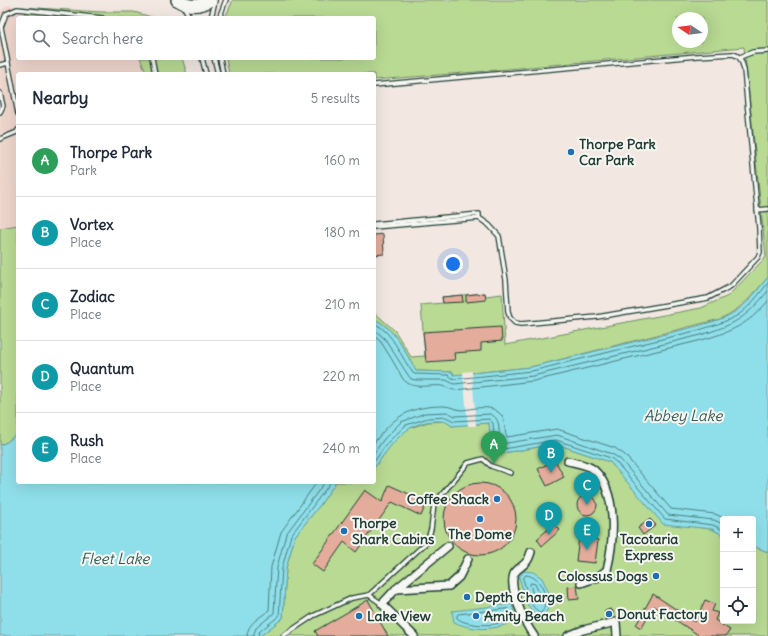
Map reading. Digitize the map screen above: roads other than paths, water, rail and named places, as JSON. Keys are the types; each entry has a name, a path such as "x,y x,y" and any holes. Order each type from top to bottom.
{"main road":[{"path":"179,1 196,5 212,0"}],"street":[{"path":"568,461 593,469 604,482 608,494 612,518 612,540 607,570 598,577 581,583"},
{"path":"414,636 382,604 396,589 448,546"},
{"path":"531,552 527,562 516,570 513,576 513,584 517,605 534,636"},
{"path":"396,589 449,586 459,576 468,559"},
{"path":"568,636 583,630 616,622 617,636"}],"lane":[{"path":"211,16 215,0"},
{"path":"220,16 226,0"},
{"path":"179,1 189,16"},
{"path":"16,104 1,27 6,14 17,9 83,16"},
{"path":"376,85 733,54 740,57 753,52 768,51"},
{"path":"376,224 479,216 489,224 499,236 506,280 508,312 510,318 515,323 521,324 597,318 708,298 731,286 758,257 760,252 744,70 740,57"},
{"path":"152,60 155,72"},
{"path":"202,60 206,72"},
{"path":"214,60 218,72"},
{"path":"220,60 223,72"},
{"path":"0,65 8,63"},
{"path":"0,93 3,106 0,112"},
{"path":"0,138 16,132"},
{"path":"757,210 768,209"},
{"path":"376,227 479,216"},
{"path":"283,636 312,616 352,598 369,595 427,542 431,529 434,504 468,463 483,459 490,466 511,473"},
{"path":"369,595 382,604"}],"water":[{"name":"Abbey Lake","path":"768,277 768,552 756,547 756,516 720,516 720,533 712,529 663,524 610,462 556,444 497,454 492,451 489,423 452,426 444,422 424,422 415,426 399,437 376,465 376,320 394,334 416,371 453,372 453,375 531,367 698,326 732,314 745,304"},
{"name":"Fleet Lake","path":"16,435 16,484 335,484 295,536 286,568 283,618 260,636 0,636 0,445 7,442"},
{"path":"524,571 533,572 542,578 549,593 548,609 540,621 527,604 519,577"},
{"path":"512,604 516,620 509,624 493,628 477,628 454,622 452,611"}],"place":[{"name":"Thorpe Park Car Park","path":"571,152"},
{"name":"Thorpe Park","path":"494,464"},
{"name":"Vortex","path":"551,473"},
{"name":"Coffee Shack","path":"497,499"},
{"name":"Zodiac","path":"587,505"},
{"name":"The Dome","path":"480,519"},
{"name":"Tacotaria Express","path":"649,524"},
{"name":"Thorpe Shark Cabins","path":"344,531"},
{"name":"Quantum","path":"549,535"},
{"name":"Rush","path":"587,550"},
{"name":"Colossus Dogs","path":"656,576"},
{"name":"Depth Charge","path":"467,597"},
{"name":"Donut Factory","path":"609,614"},
{"name":"Lake View","path":"359,616"},
{"name":"Amity Beach","path":"476,616"}]}
